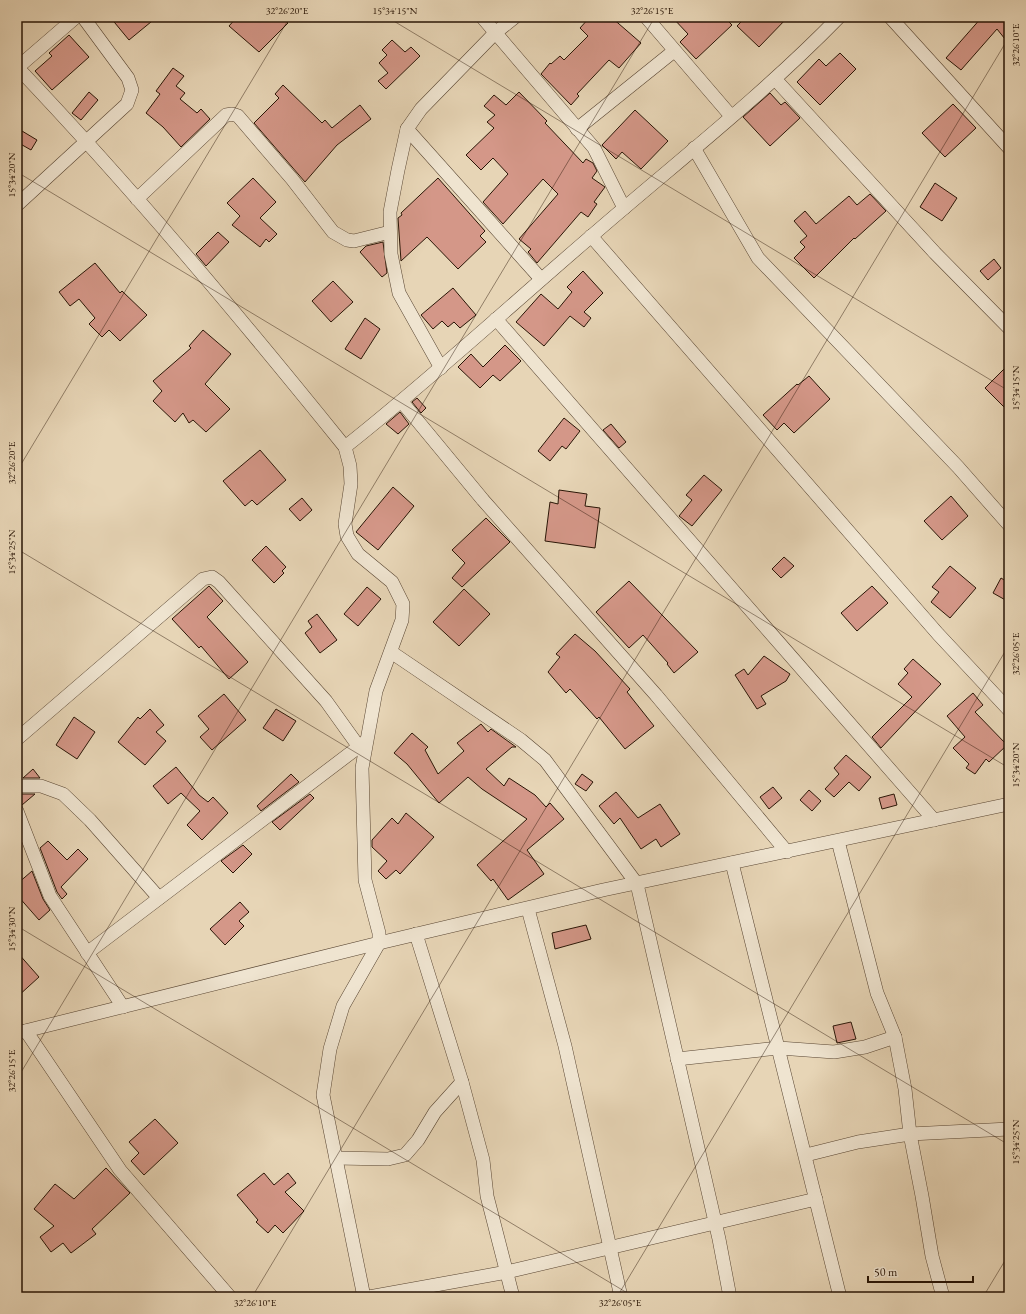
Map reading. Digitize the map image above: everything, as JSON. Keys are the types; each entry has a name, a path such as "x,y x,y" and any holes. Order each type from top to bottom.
{"street":[{"path":"76,17 17,68 137,199 246,325 345,447 350,466 351,484 345,524 347,536 358,554 392,582 403,604 402,620 376,691 363,744 362,768 365,880 379,933 379,943 343,1006 330,1049 323,1095 364,1297"},
{"path":"17,205 87,143 127,104 132,90 128,78 83,17"},
{"path":"482,17 594,148 624,208"},
{"path":"441,368 399,293 391,254 390,212 407,129 421,109 495,33 515,17"},
{"path":"646,17 731,116"},
{"path":"345,447 402,402 541,279 796,61 839,17"},
{"path":"890,17 1009,148"},
{"path":"577,129 674,51"},
{"path":"775,79 935,253 1009,328"},
{"path":"137,199 226,115 232,114 238,116 287,173 333,232 347,240 354,241 390,232"},
{"path":"407,129 541,279"},
{"path":"694,148 758,258 958,467 1009,525"},
{"path":"591,236 938,634 1009,710"},
{"path":"496,319 934,820"},
{"path":"402,402 483,500 656,695 787,852"},
{"path":"17,739 203,579 212,578 220,582 363,744"},
{"path":"391,652 521,740 545,760 637,884 715,1222 730,1297"},
{"path":"88,952 363,744"},
{"path":"17,786 41,786 63,794 90,820 159,898"},
{"path":"230,1297 120,1170 21,1032 379,943 528,909 603,890 732,864 1009,804"},
{"path":"17,811 50,896 123,1007"},
{"path":"838,841 877,993 895,1037 905,1089 910,1134 932,1256 943,1297"},
{"path":"732,864 806,1155 840,1297"},
{"path":"528,909 565,1046 621,1297"},
{"path":"416,934 462,1082 483,1160 487,1196 513,1297"},
{"path":"677,1059 779,1048 834,1052 865,1047 895,1037"},
{"path":"336,1158 388,1159 405,1155 418,1140 435,1112 462,1082"},
{"path":"806,1155 858,1142 910,1134 1009,1130"},
{"path":"368,1297 507,1272 816,1199"}],"building":[{"path":"110,17 157,17 129,40"},
{"path":"237,17 282,17 288,23 259,52 229,26"},
{"path":"590,17 611,17 641,43 619,68 609,60 577,94 579,96 571,105 541,74 550,63 551,64 560,56 564,60 588,36 580,28"},
{"path":"672,17 724,17 732,25 696,59 680,42 688,34"},
{"path":"746,17 788,17 759,47 737,26"},
{"path":"982,17 1009,17 1009,44 997,29 961,70 946,58"},
{"path":"69,35 89,57 52,90 35,71 52,56 49,53"},
{"path":"392,40 405,52 411,47 420,56 386,89 378,81 388,73 379,63 387,55 382,50"},
{"path":"840,53 856,69 820,105 797,82 819,59 826,66"},
{"path":"173,68 184,76 176,86 185,93 180,99 197,113 201,109 210,119 181,147 163,127 146,113 160,94 156,91"},
{"path":"283,85 322,123 325,120 332,128 360,105 371,119 337,145 305,182 254,123 279,98 275,94"},
{"path":"89,92 98,100 81,120 72,113"},
{"path":"519,92 547,121 545,123 583,163 586,159 593,163 597,171 592,178 605,187 594,202 597,204 588,217 581,212 537,263 528,252 531,249 519,239 558,194 543,179 503,224 483,202 508,174 493,158 481,170 466,155 494,128 487,122 495,115 484,106 494,95 506,105"},
{"path":"770,93 781,105 785,102 800,118 770,146 743,117"},
{"path":"953,104 976,128 945,157 922,133"},
{"path":"635,110 668,141 641,169 622,152 616,159 602,145"},
{"path":"17,128 37,140 31,150 17,142"},
{"path":"253,178 276,202 260,218 277,234 269,242 266,239 260,247 232,225 240,216 227,203"},
{"path":"438,178 485,231 480,236 486,242 458,269 427,237 401,261 398,218 402,215 401,213"},
{"path":"935,183 957,198 942,221 920,207"},
{"path":"870,194 886,211 855,239 854,238 814,278 794,258 805,247 800,242 807,236 794,221 805,211 816,224 849,196 857,205"},
{"path":"218,232 229,242 206,266 196,254"},
{"path":"383,242 387,273 382,277 360,252 366,246"},
{"path":"994,259 1001,268 988,280 980,271"},
{"path":"95,263 120,293 122,291 147,315 120,341 109,330 102,337 89,324 95,318 79,299 70,306 59,292"},
{"path":"583,271 603,293 584,312 591,318 584,327 570,316 544,346 516,322 541,294 558,309 572,292 567,287"},
{"path":"333,281 353,302 331,322 312,301"},
{"path":"453,288 476,315 460,328 454,322 448,327 442,321 433,329 421,315"},
{"path":"365,318 380,329 361,359 345,349"},
{"path":"203,330 231,354 205,384 230,409 206,432 193,420 189,423 183,413 175,422 153,401 162,391 153,381 191,348 189,346"},
{"path":"505,345 521,361 500,381 493,375 480,388 458,367 471,354 483,367"},
{"path":"1009,364 1009,412 985,388"},
{"path":"809,376 830,399 794,433 784,423 777,430 763,415 797,384 798,385"},
{"path":"417,398 426,408 421,413 412,402"},
{"path":"400,412 409,424 398,434 386,424"},
{"path":"564,418 580,431 566,449 562,446 550,461 538,451"},
{"path":"611,424 626,442 619,448 603,430"},
{"path":"260,450 286,480 257,505 252,500 245,506 223,481"},
{"path":"704,475 722,490 692,526 679,516 692,500 686,495"},
{"path":"393,487 414,506 378,550 356,532"},
{"path":"559,490 587,494 585,506 600,508 595,548 545,541 550,502 558,504"},
{"path":"951,496 968,516 942,540 924,521"},
{"path":"302,498 312,510 300,521 289,509"},
{"path":"486,518 510,542 462,587 452,578 465,563 452,550"},
{"path":"266,546 286,567 282,571 284,573 274,583 252,560"},
{"path":"784,557 794,566 781,578 772,569"},
{"path":"950,566 976,588 950,618 931,602 939,592 932,587"},
{"path":"1001,578 1009,583 1009,602 993,593"},
{"path":"629,581 698,652 674,673 667,664 668,663 643,635 629,648 596,612"},
{"path":"209,586 223,601 207,617 248,662 229,679 201,646 199,648 172,619"},
{"path":"872,586 888,603 857,631 841,613"},
{"path":"367,587 381,599 358,626 344,614"},
{"path":"464,589 490,614 459,646 433,622"},
{"path":"317,614 337,640 320,653 305,633 312,627 308,621"},
{"path":"575,634 595,651 630,689 627,692 654,726 625,749 599,717 597,719 570,689 566,693 548,672 560,657 556,654"},
{"path":"764,656 790,674 786,681 761,696 766,704 757,709 735,675 744,669 748,675"},
{"path":"913,659 941,684 881,748 872,737 912,697 898,684 908,673 904,669"},
{"path":"973,693 983,705 975,712 1007,745 989,762 986,759 975,774 966,768 969,764 953,748 965,737 947,716"},
{"path":"224,694 246,720 212,750 200,737 209,729 198,716"},
{"path":"150,709 164,725 156,732 166,741 145,765 118,742 138,717 140,719"},
{"path":"276,709 296,721 283,741 263,728"},
{"path":"74,717 95,732 77,759 56,745"},
{"path":"481,724 488,732 491,729 516,747 512,747 486,769 504,786 509,778 535,795 546,807 550,803 564,819 527,850 544,874 508,900 493,879 491,881 477,865 527,819 482,789 468,777 439,803 407,764 394,753 412,733 428,747 425,750 438,774 464,751 457,743"},
{"path":"846,755 871,777 859,791 849,782 834,797 825,789 839,774 834,768"},
{"path":"176,767 199,795 208,802 213,797 228,813 202,840 187,825 200,811 181,793 168,804 153,786"},
{"path":"33,769 40,778 23,778"},
{"path":"291,774 299,782 261,811 257,806"},
{"path":"582,774 593,782 586,791 575,784"},
{"path":"773,787 782,798 769,809 760,797"},
{"path":"809,790 821,801 812,811 800,800"},
{"path":"616,792 638,818 660,804 680,834 661,847 656,839 641,849 620,818 614,824 599,806"},
{"path":"17,794 35,794 22,805 17,803"},
{"path":"310,794 314,798 280,830 272,822"},
{"path":"894,794 897,805 882,809 879,798"},
{"path":"406,813 434,837 400,874 396,870 386,879 378,871 387,861 372,847 372,840 392,818 398,824"},
{"path":"48,841 67,860 78,849 88,859 61,887 67,894 62,899 57,892 40,848"},
{"path":"243,845 252,854 233,873 221,861"},
{"path":"32,871 43,899 50,910 39,920 17,895 17,884"},
{"path":"240,902 249,912 239,921 244,926 225,945 210,929"},
{"path":"586,925 591,939 555,949 552,933"},
{"path":"17,952 39,977 17,997"},
{"path":"851,1022 856,1039 837,1043 833,1026"},
{"path":"155,1119 178,1143 144,1175 131,1161 139,1153 129,1142"},
{"path":"106,1168 130,1193 92,1229 96,1234 71,1253 63,1243 51,1252 40,1237 54,1226 34,1209 55,1184 74,1199"},
{"path":"264,1173 274,1185 288,1173 296,1183 285,1192 304,1211 283,1233 275,1225 268,1233 256,1222 258,1220 237,1195"}]}
